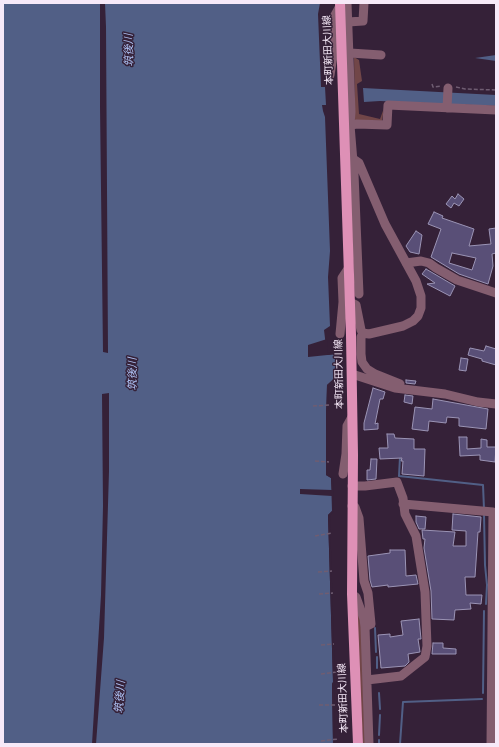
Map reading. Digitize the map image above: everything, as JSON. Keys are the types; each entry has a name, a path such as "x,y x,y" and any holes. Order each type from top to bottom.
{"main road":[{"name":"本町新田大川線","path":"342,4 349,156 348,268 352,374 352,594 358,744"}],"street":[{"path":"348,22 363,21 364,3"},
{"path":"342,4 348,22 350,53 351,112 347,126 357,124 387,125 388,105 496,110"},
{"path":"330,75 335,43 334,17 342,4"},
{"path":"350,53 381,55"},
{"path":"447,108 448,88"},
{"path":"349,156 359,163 385,224 416,281 421,296 421,308 418,316 413,321 403,326 383,332 369,334 363,333"},
{"path":"349,156 354,181 359,294"},
{"path":"406,263 421,261 429,263 457,280 496,293"},
{"path":"340,334 343,302 342,278 348,268"},
{"path":"350,302 356,305 361,330 363,333 361,337 362,362 367,369 375,374 402,384 401,389"},
{"path":"352,374 395,388 445,394 478,402 496,404"},
{"path":"343,474 346,454 347,426 352,417"},
{"path":"352,486 396,482 403,498 405,514 416,536 424,579 427,646 425,657 401,676 367,680"},
{"path":"403,504 493,512 491,744"},
{"path":"352,506 355,507 359,518 364,581 368,593 371,624 365,627"},
{"path":"352,594 356,597 364,619 365,627 369,744"}],"path":[{"path":"432,84 433,87 443,86 448,88 453,86 465,89 496,90"},
{"path":"313,406 330,405"},
{"path":"315,461 329,462"},
{"path":"315,536 332,534"},
{"path":"318,572 332,571"},
{"path":"319,594 333,593"},
{"path":"321,645 334,644"},
{"path":"321,674 337,672"},
{"path":"319,705 336,705"},
{"path":"321,740 338,739"}],"shaded area":[{"path":"354,57 359,60 362,81 357,84 359,114 380,119 384,108 382,121 355,120"},
{"path":"355,602 362,626 366,744 363,744"}],"water":[{"name":"筑後川","path":"3,3 320,3 318,14 321,87 325,87 326,105 322,105 325,117 330,251 328,277 330,326 324,330 327,355 335,354 337,376 327,385 326,475 331,478 332,511 328,515 333,682 333,744 3,744"},
{"path":"496,55 496,61 475,58"},
{"path":"363,88 496,95 496,106 380,101 364,102"}],"pier":[{"path":"100,3 105,3 106,27 108,353 103,352"},
{"path":"327,339 328,353 335,352 337,354 308,357 308,345"},
{"path":"339,376 329,386 328,411 328,474 333,478 334,511 330,516 335,682 335,744 333,744 333,682 328,515 332,511 332,496 300,494 300,489 332,490 331,478 326,475 327,385"},
{"path":"109,393 109,471 104,638 96,744 92,744 101,595 103,506 102,394"}],"building":[{"path":"458,194 464,199 459,206 454,203 451,208 446,204 452,196 455,199"},
{"path":"434,212 443,216 442,218 474,229 469,246 491,244 489,229 496,228 496,253 492,254 493,266 488,284 459,274 431,257 441,229 428,224","holes":["452,253 476,258 472,270 449,263"]},
{"path":"416,231 422,235 419,254 410,252 406,246"},
{"path":"426,269 455,286 450,296 427,284 435,283 422,274"},
{"path":"486,346 496,349 496,365 468,355 470,348 484,351"},
{"path":"461,358 468,359 466,371 459,370"},
{"path":"406,380 416,381 415,384 406,383"},
{"path":"373,388 385,392 383,399 380,399 375,424 378,423 378,429 364,430 364,423"},
{"path":"405,395 413,396 412,404 404,402"},
{"path":"433,399 488,409 486,429 459,426 459,418 447,417 446,423 429,421 428,431 412,429 415,407 432,409"},
{"path":"387,434 394,434 395,438 414,439 414,449 425,449 424,476 402,474 402,458 380,459 379,448 388,448"},
{"path":"459,437 467,437 467,449 481,448 481,439 487,440 487,447 496,447 495,462 480,460 480,455 460,456"},
{"path":"371,459 377,459 376,479 367,480 367,470 370,470"},
{"path":"453,514 481,517 480,532 478,532 475,577 465,577 466,595 482,595 481,604 470,603 471,609 455,610 454,620 432,619 431,591 424,548 425,539 423,539 422,530 455,532 453,546 466,546 466,531 452,530"},
{"path":"416,516 426,517 425,529 419,529 416,522"},
{"path":"390,550 405,550 406,576 416,575 418,584 372,587 368,556 390,553"},
{"path":"419,619 421,639 418,639 420,652 408,654 409,662 405,666 381,668 378,635 390,634 390,637 403,635 401,621"},
{"path":"433,643 443,643 443,648 456,649 456,654 432,654"}],"waterway":[{"path":"400,457 399,476 483,485 484,509"},
{"path":"484,514 485,565 487,585 489,585"},
{"path":"486,604 487,585"},
{"path":"483,693 484,611"},
{"path":"375,628 376,652"},
{"path":"377,657 377,668"},
{"path":"379,693 380,709"},
{"path":"400,744 403,702 482,699"},
{"path":"379,735 380,715"}]}
